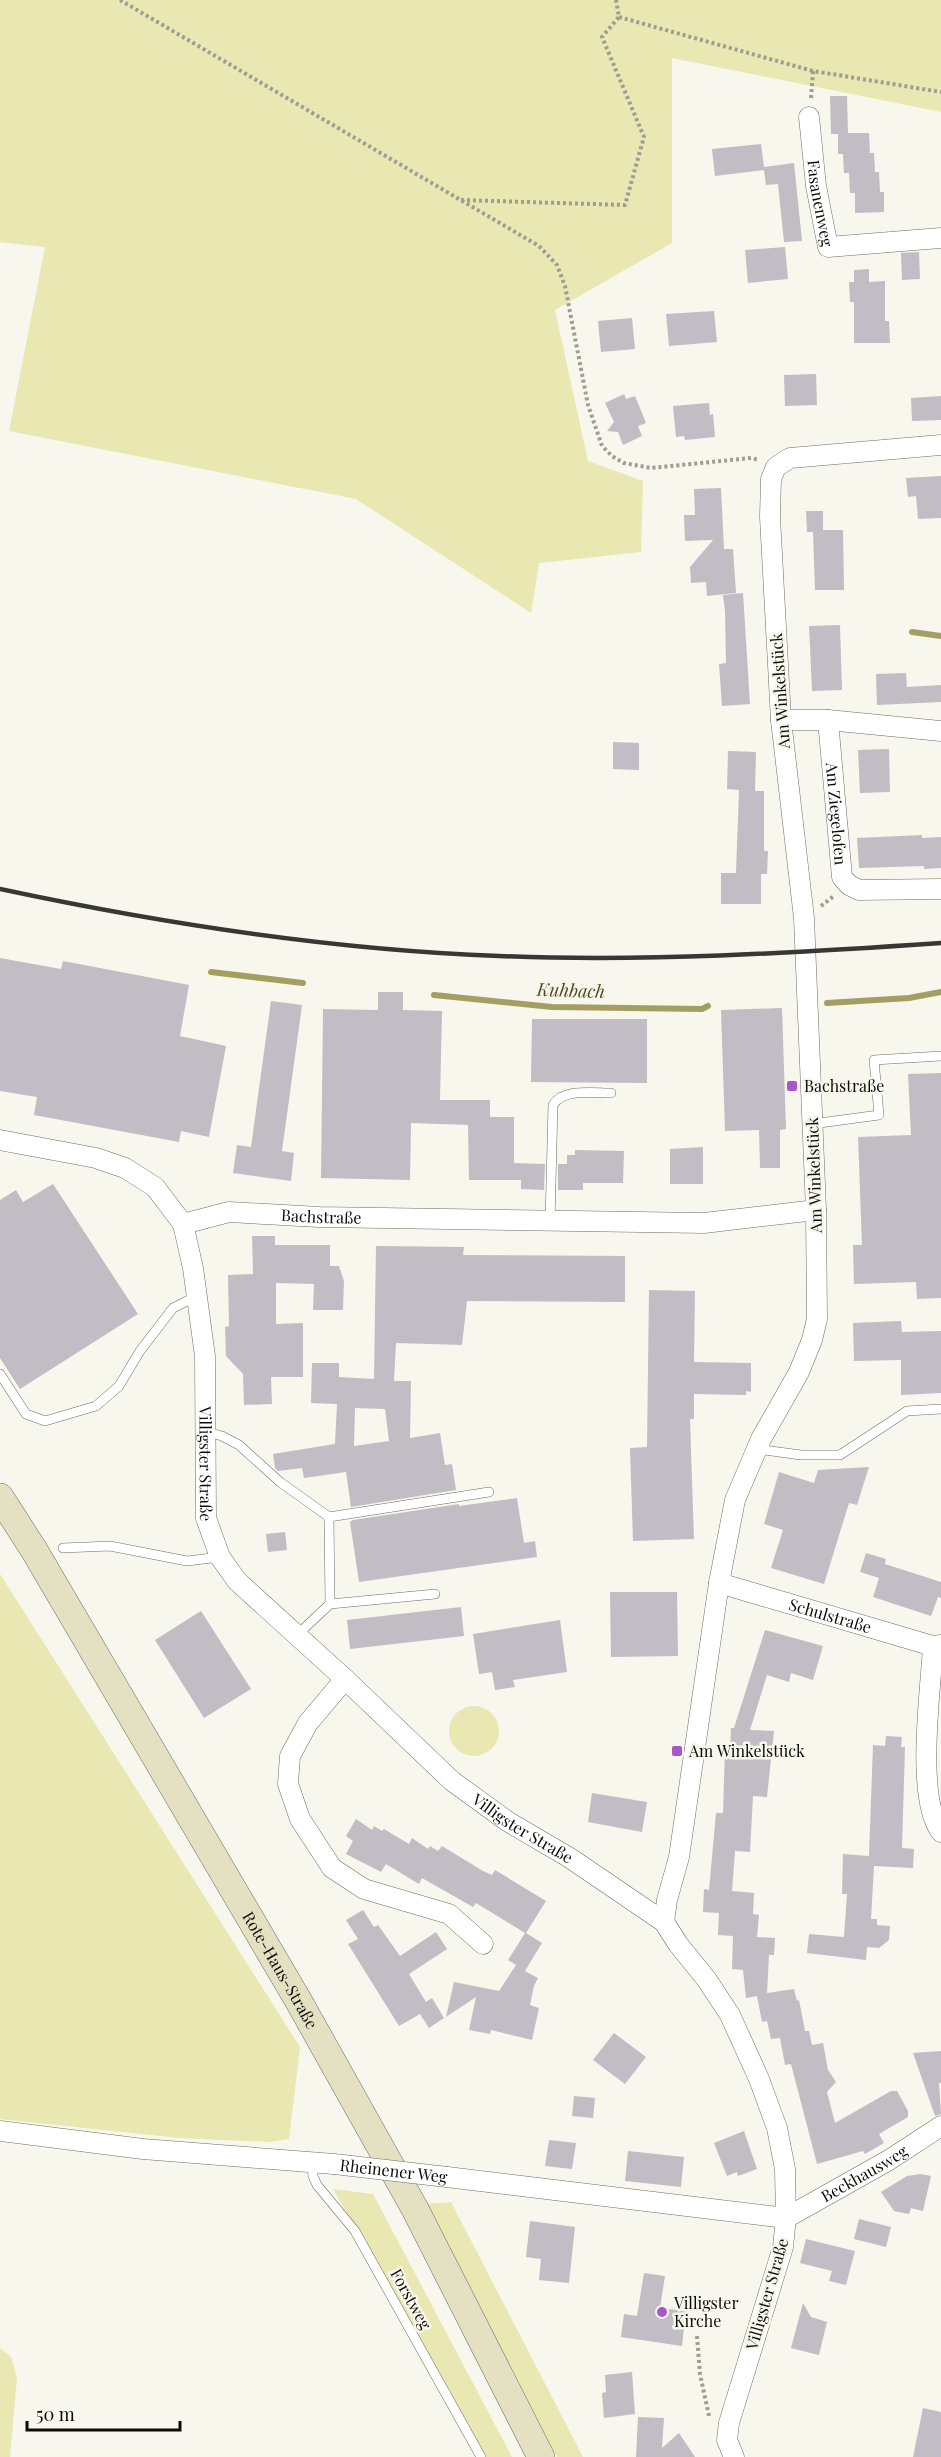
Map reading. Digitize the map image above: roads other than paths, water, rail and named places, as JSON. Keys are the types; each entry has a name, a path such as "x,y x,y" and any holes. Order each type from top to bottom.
{"main road":[{"name":"Rote-Haus-Straße","path":"0,1497 34,1550 309,2021 415,2209 541,2457"}],"street":[{"name":"Fasanenweg","path":"809,117 816,186 828,247 941,238"},
{"name":"Am Winkelstück","path":"664,1922 667,1900 679,1857 719,1583 735,1500 756,1449 799,1372 812,1340 818,1302 804,918 781,720 770,517 771,479 776,466 790,458 941,445"},
{"path":"781,720 828,720 941,731"},
{"name":"Am Ziegelofen","path":"828,720 842,877 849,885 859,890 941,889"},
{"path":"0,1140 96,1158 124,1168 155,1187 183,1224"},
{"name":"Bachstraße","path":"183,1224 229,1212 319,1217 704,1223 816,1210"},
{"name":"Villigster Straße","path":"183,1224 193,1268 205,1356 206,1518 220,1557 237,1581 345,1679 452,1781 507,1821 570,1858 664,1922 730,2014 759,2079 777,2128 783,2158 786,2218 783,2247 729,2422 727,2440 734,2457"},
{"name":"Schulstraße","path":"719,1583 937,1646"},
{"path":"937,1646 926,1758 930,1801 941,1832"},
{"path":"345,1679 308,1723 290,1756 288,1784 300,1819 332,1868 364,1889 449,1914 483,1944"},
{"name":"Beckhausweg","path":"786,2218 889,2160 941,2126"},
{"name":"Rheinener Weg","path":"0,2132 143,2149 312,2161 786,2218"}],"lane":[{"path":"812,1124 879,1114 874,1060 941,1056"},
{"path":"550,1221 553,1105 561,1096 569,1094 611,1093"},
{"path":"0,1374 26,1414 45,1421 96,1406 118,1386 140,1351 173,1308 197,1296"},
{"path":"756,1449 801,1455 840,1455 907,1411 941,1409"},
{"path":"206,1436 222,1436 239,1445 280,1482 329,1517 489,1492"},
{"path":"329,1517 330,1604"},
{"path":"63,1548 110,1546 187,1561 220,1557"},
{"path":"297,1635 330,1604 435,1594"},
{"name":"Forstweg","path":"312,2161 313,2175 317,2185 355,2231 481,2457"}],"waterway":[{"path":"912,632 941,636"},
{"name":"Kuhbach","path":"211,972 303,983"},
{"name":"Kuhbach","path":"827,1003 909,998 941,992"},
{"name":"Kuhbach","path":"434,995 552,1007 702,1009 708,1006"}],"railway":[{"path":"0,889 186,924 311,941 436,953 554,958 665,957 941,943"}],"place":[{"name":"Bachstraße","path":"792,1086"},
{"name":"Am Winkelstück","path":"677,1751"},
{"name":"Villigster Kirche","path":"662,2312"}]}
